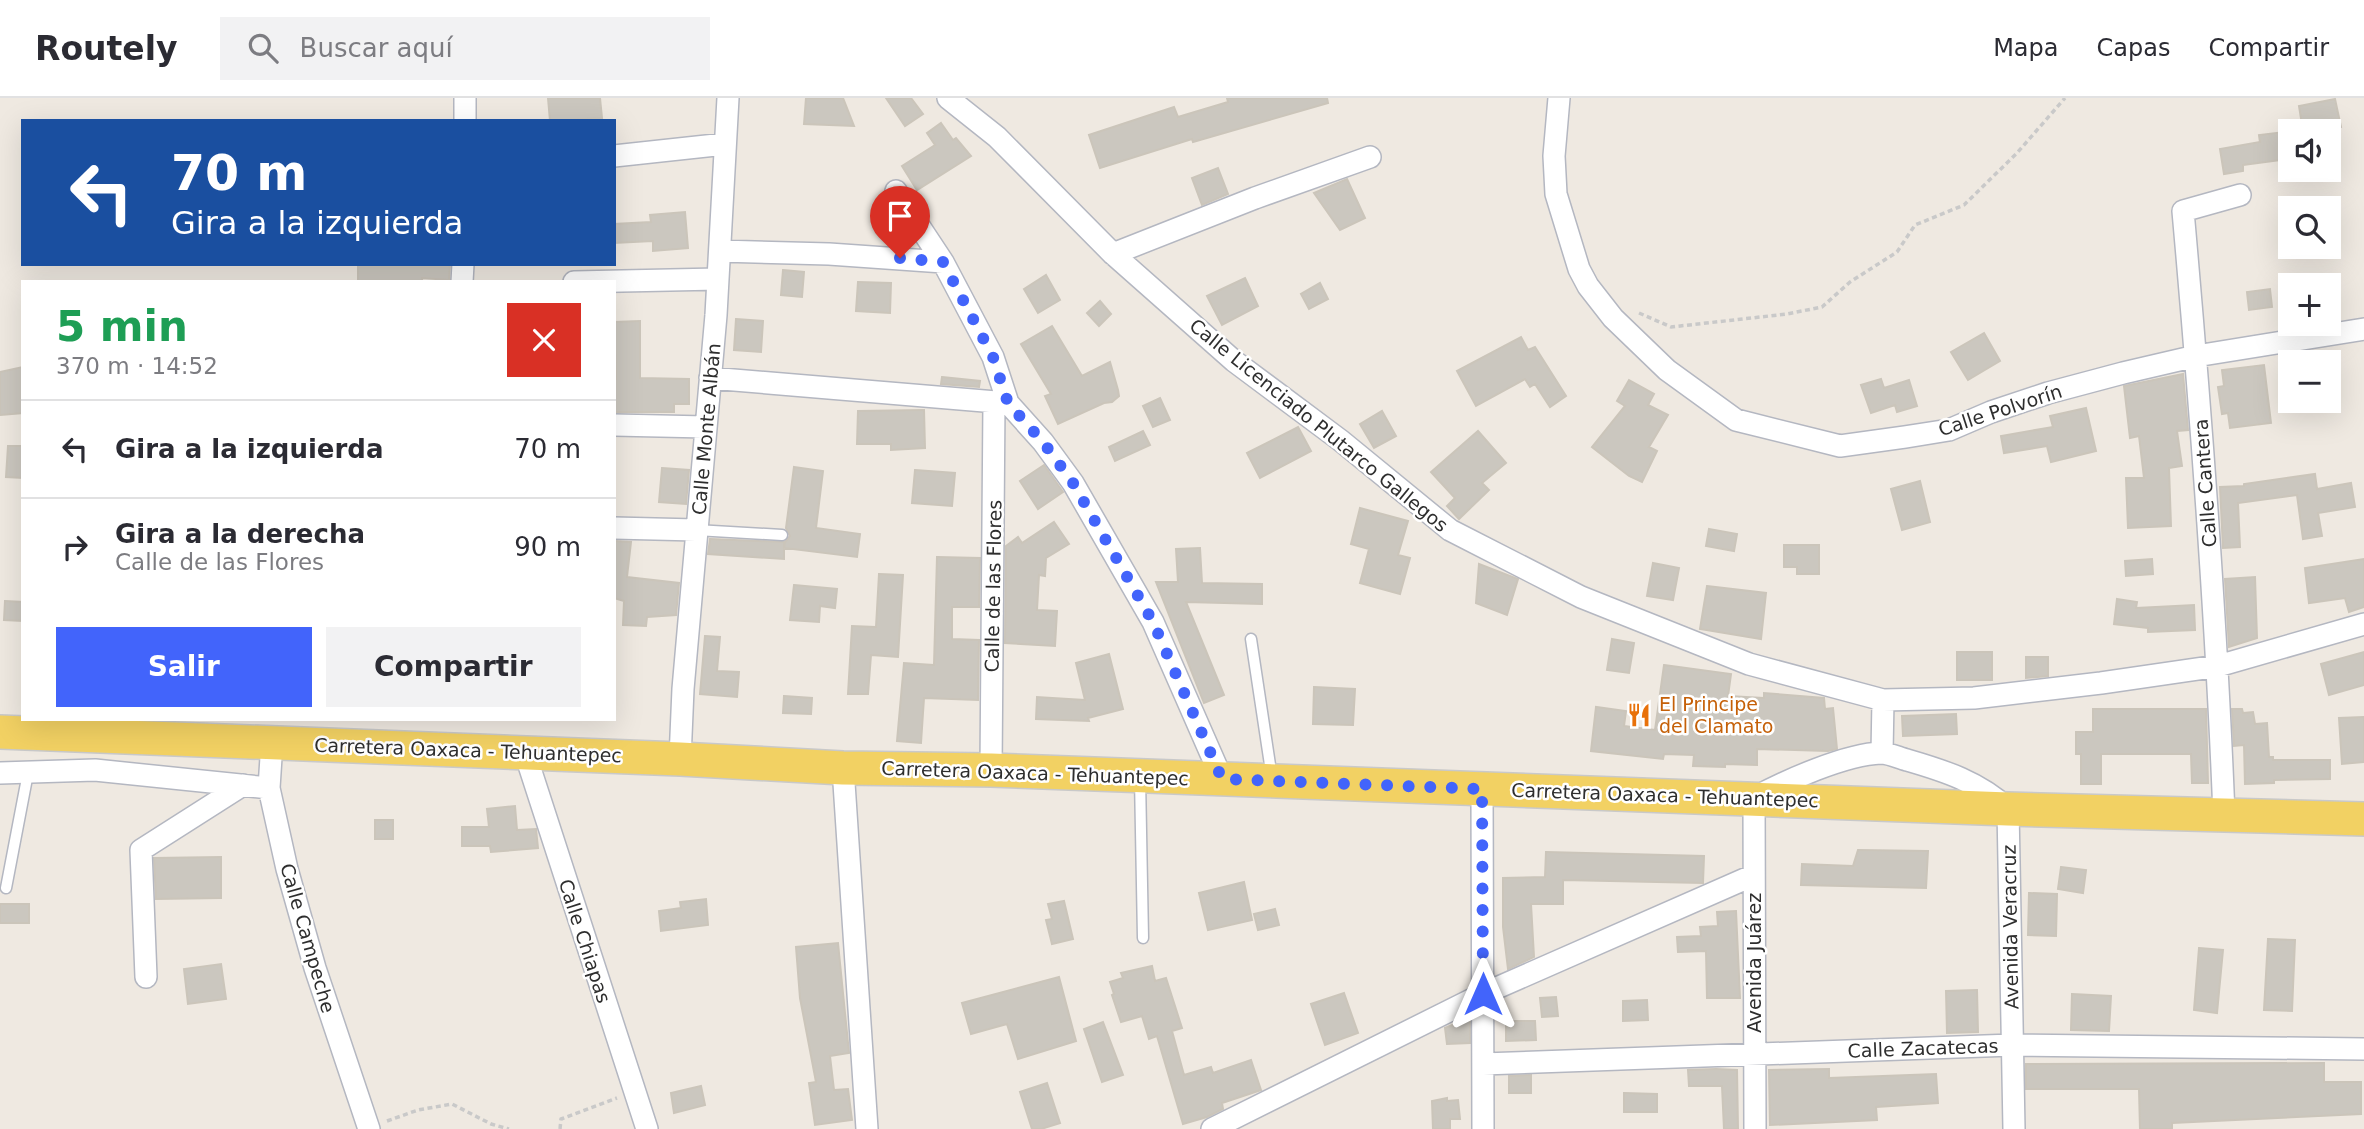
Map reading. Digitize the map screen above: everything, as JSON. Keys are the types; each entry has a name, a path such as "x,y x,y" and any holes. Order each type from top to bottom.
{"main road":[{"name":"Carretera Oaxaca - Tehuantepec","path":"22,728 204,729 272,742 843,768 991,770 2008,809 2364,819"}],"street":[{"path":"465,98 465,119"},
{"name":"Calle Monte Albán","path":"680,759 683,689 718,279 728,98"},
{"name":"Calle Licenciado Plutarco Gallegos","path":"948,98 997,136 1113,254 1234,361 1340,440 1450,530 1581,597 1749,664 1883,700 1974,698 2218,666 2364,624"},
{"name":"Calle Polvorín","path":"1559,98 1554,156 1556,194 1583,278 1613,318 1667,370 1736,420 1840,446 1905,437 1949,430 1991,412 2048,393 2196,356 2364,329"},
{"path":"616,156 725,144"},
{"path":"1113,254 1255,198 1370,157"},
{"name":"Calle de las Flores","path":"896,191 943,262 993,357 1001,403 991,770"},
{"name":"Calle Cantera","path":"2224,815 2218,666 2183,211 2240,195"},
{"path":"720,251 829,254 943,262"},
{"path":"616,281 718,279"},
{"path":"710,378 1001,403"},
{"name":"Calle de las Flores","path":"1001,403 1043,442 1073,483 1153,622 1222,779"},
{"path":"616,425 706,427"},
{"path":"616,528 696,530"},
{"path":"1882,753 1883,700"},
{"name":"Calle Campeche","path":"272,742 268,788 287,869 315,968 369,1128"},
{"name":"Calle Chiapas","path":"524,753 647,1129"},
{"path":"1754,798 1776,786 1846,760 1882,753 1951,772 1991,793 2008,809"},
{"path":"843,768 867,1129"},
{"path":"0,773 95,771 268,788"},
{"path":"146,977 141,850 243,785"},
{"path":"1482,789 1483,1129"},
{"name":"Avenida Juárez","path":"1754,798 1755,1129"},
{"name":"Avenida Veracruz","path":"2008,809 2014,1129"},
{"path":"1215,1128 1483,994 1754,875"},
{"name":"Calle Zacatecas","path":"1483,1064 2011,1045 2364,1049"}],"lane":[{"path":"696,530 782,535"},
{"path":"1251,639 1272,780"},
{"path":"6,888 27,774"},
{"path":"1140,776 1143,938"}],"path":[{"path":"1636,312 1671,327 1787,314 1822,307 1850,282 1896,252 1915,225 1964,205 2017,153 2065,98"},
{"path":"560,1129 561,1119 636,1091"},
{"path":"369,1128 418,1110 452,1104 491,1125 509,1129"}],"building":[{"path":"548,98 600,98 602,118 550,119"},
{"path":"806,98 843,98 854,126 804,124"},
{"path":"886,98 911,98 923,114 905,126"},
{"path":"1227,98 1327,98 1328,103 1193,142 1192,139 1100,168 1089,135 1174,107 1178,117 1228,102"},
{"path":"2335,99 2339,119 2301,119 2299,106"},
{"path":"941,123 953,140 956,138 971,156 917,190 902,166 935,145 927,133"},
{"path":"2278,133 2278,160 2243,165 2243,171 2224,174 2220,149 2260,142 2259,135"},
{"path":"1218,168 1228,194 1202,205 1192,178"},
{"path":"1347,179 1365,218 1340,230 1314,193"},
{"path":"685,212 688,248 653,251 653,241 616,243 616,224 651,222 650,215"},
{"path":"358,266 450,266 449,280 358,280"},
{"path":"783,270 804,272 802,297 781,295"},
{"path":"1046,275 1060,300 1038,313 1024,289"},
{"path":"1245,278 1258,306 1222,325 1207,296"},
{"path":"858,282 891,283 890,313 856,311"},
{"path":"1320,283 1328,299 1309,309 1301,294"},
{"path":"2270,289 2272,307 2249,310 2247,292"},
{"path":"1100,301 1111,314 1099,326 1087,313"},
{"path":"736,319 763,321 761,352 734,350"},
{"path":"640,321 640,378 689,379 689,404 674,404 674,412 616,412 616,322"},
{"path":"1052,326 1082,376 1110,362 1119,396 1112,402 1058,424 1045,396 1051,394 1021,344"},
{"path":"1984,333 2000,361 1968,380 1951,352"},
{"path":"1521,337 1528,350 1535,347 1566,396 1550,407 1535,384 1530,387 1525,379 1476,406 1457,371"},
{"path":"2264,365 2271,423 2230,428 2228,413 2222,414 2218,387 2224,386 2222,370"},
{"path":"21,367 21,413 0,415 0,372"},
{"path":"2183,374 2188,430 2177,431 2182,466 2169,468 2171,526 2128,528 2126,478 2144,478 2139,436 2130,438 2124,386"},
{"path":"942,377 980,381 979,387 941,384"},
{"path":"1881,379 1884,388 1909,380 1917,406 1897,412 1895,405 1871,413 1861,385"},
{"path":"1629,380 1654,394 1648,405 1668,415 1649,447 1657,451 1642,482 1629,476 1592,447 1625,406 1617,401"},
{"path":"1160,398 1170,420 1153,427 1143,406"},
{"path":"2086,408 2096,451 2051,462 2047,446 2004,453 2001,436 2053,427 2050,416"},
{"path":"924,410 925,448 891,450 891,444 857,444 858,411"},
{"path":"1382,411 1396,436 1374,448 1360,424"},
{"path":"1298,427 1311,451 1260,478 1247,453"},
{"path":"1143,431 1150,445 1115,461 1109,447"},
{"path":"1478,431 1506,463 1482,483 1489,490 1459,519 1447,506 1455,498 1431,472"},
{"path":"8,446 21,446 21,478 6,477"},
{"path":"1044,465 1063,492 1038,509 1020,481"},
{"path":"794,467 823,471 816,528 860,534 857,557 784,548 790,536 786,528"},
{"path":"662,468 689,470 686,504 659,502"},
{"path":"915,470 955,473 952,506 912,503"},
{"path":"2315,474 2317,489 2351,483 2355,507 2318,513 2322,536 2303,539 2297,495 2238,503 2240,547 2223,548 2220,487 2244,486"},
{"path":"1920,481 1930,522 1902,530 1891,489"},
{"path":"1360,508 1408,521 1398,555 1410,558 1400,594 1360,583 1369,549 1351,544"},
{"path":"1054,522 1069,544 1046,558 1045,576 1039,575 1037,610 1057,611 1055,646 1005,643 1006,546 1018,537 1022,543"},
{"path":"1709,529 1737,534 1734,551 1706,546"},
{"path":"710,539 784,542 784,559 708,554"},
{"path":"616,541 631,542 627,577 679,583 676,615 647,617 646,626 623,625 624,601 616,599"},
{"path":"1784,545 1819,545 1819,574 1797,574 1797,567 1784,567"},
{"path":"1200,548 1202,583 1262,584 1262,604 1186,602 1224,695 1204,703 1156,582 1178,582 1176,549"},
{"path":"937,557 980,558 979,607 952,607 952,639 979,640 978,700 924,698 921,743 897,741 904,663 934,665"},
{"path":"2152,559 2153,574 2126,576 2125,561"},
{"path":"2364,559 2364,607 2349,612 2345,598 2309,603 2305,568"},
{"path":"1653,563 1679,568 1673,600 1647,596"},
{"path":"1479,564 1518,579 1507,615 1476,603"},
{"path":"879,574 903,575 898,657 871,655 868,694 848,694 852,626 876,627"},
{"path":"2255,577 2257,638 2229,647 2225,579"},
{"path":"794,585 837,589 835,608 820,606 819,622 790,620"},
{"path":"1707,586 1766,593 1761,639 1700,629"},
{"path":"2117,599 2137,602 2136,608 2194,605 2195,630 2148,632 2148,628 2114,624"},
{"path":"5,601 21,602 21,621 4,620"},
{"path":"705,636 720,637 717,671 739,672 737,697 700,694"},
{"path":"1612,639 1634,643 1629,673 1607,670"},
{"path":"1957,652 1992,652 1992,680 1957,680"},
{"path":"2364,652 2364,685 2329,695 2321,664"},
{"path":"1109,654 1123,709 1088,718 1089,721 1036,719 1037,697 1085,700 1076,663"},
{"path":"2026,657 2048,657 2048,676 2026,678"},
{"path":"1664,665 1731,674 1728,696 1764,698 1764,693 1824,698 1825,709 1833,708 1837,749 1757,749 1757,765 1725,764 1725,767 1693,766 1694,755 1664,754 1663,759 1591,751 1596,707 1626,711 1624,726 1655,730"},
{"path":"1314,687 1355,689 1353,725 1313,724"},
{"path":"784,696 812,698 811,714 783,713"},
{"path":"2093,709 2206,709 2208,783 2192,783 2191,754 2101,754 2101,784 2081,784 2081,754 2076,754 2076,732 2093,732"},
{"path":"2232,709 2242,709 2243,713 2253,712 2255,724 2267,723 2269,757 2273,757 2273,760 2330,760 2330,779 2274,780 2274,783 2245,784 2244,745 2234,746"},
{"path":"1956,714 1957,734 1903,736 1902,716"},
{"path":"2364,717 2364,762 2342,764 2339,718"},
{"path":"515,806 517,830 536,829 538,848 491,852 490,846 462,846 462,827 489,827 487,809"},
{"path":"375,820 393,820 393,839 375,839"},
{"path":"1858,850 1928,851 1926,888 1801,885 1802,864 1853,866"},
{"path":"1546,852 1704,856 1703,883 1563,880 1563,904 1531,904 1534,957 1508,969 1503,927 1503,878 1545,877"},
{"path":"221,857 221,898 156,899 154,858"},
{"path":"2061,867 2086,870 2083,893 2058,889"},
{"path":"1244,882 1252,920 1208,930 1199,893"},
{"path":"2029,893 2057,894 2056,936 2028,935"},
{"path":"706,899 708,925 661,931 659,911 681,908 680,902"},
{"path":"1064,901 1073,939 1052,944 1046,920 1052,919 1048,904"},
{"path":"0,904 29,904 29,923 0,923"},
{"path":"1275,909 1279,925 1258,930 1254,914"},
{"path":"1736,911 1740,998 1707,998 1706,951 1678,952 1677,937 1701,936 1700,927 1718,926 1717,912"},
{"path":"2268,939 2295,940 2292,1011 2264,1010"},
{"path":"838,943 849,1053 830,1056 834,1090 848,1089 852,1120 815,1125 809,1083 816,1082 800,998 796,947"},
{"path":"2199,948 2223,950 2217,1013 2194,1010"},
{"path":"221,964 226,999 188,1004 184,969"},
{"path":"1152,966 1155,981 1166,978 1182,1028 1172,1031 1184,1075 1211,1067 1213,1073 1251,1060 1261,1090 1222,1103 1223,1109 1183,1124 1157,1036 1149,1039 1142,1016 1121,1022 1112,995 1114,994 1110,982 1123,978 1121,973"},
{"path":"1059,977 1076,1041 1018,1059 1007,1024 971,1034 962,1003"},
{"path":"1977,990 1978,1032 1947,1033 1946,991"},
{"path":"1344,993 1358,1033 1325,1045 1311,1004"},
{"path":"2072,994 2111,996 2109,1031 2071,1030"},
{"path":"1556,997 1558,1016 1542,1017 1540,998"},
{"path":"1647,1000 1648,1020 1623,1021 1623,1001"},
{"path":"1470,1018 1470,1043 1447,1044 1445,1028"},
{"path":"1506,1021 1535,1021 1536,1040 1506,1041"},
{"path":"1103,1022 1123,1075 1102,1082 1084,1029"},
{"path":"2324,1063 2324,1082 2361,1082 2361,1114 2172,1123 2172,1129 2140,1129 2139,1089 2026,1089 2026,1064"},
{"path":"1829,1069 1829,1078 1936,1074 1938,1103 1876,1107 1877,1120 1770,1125 1769,1070"},
{"path":"1688,1070 1737,1070 1738,1129 1724,1129 1722,1086 1689,1086"},
{"path":"1531,1075 1531,1093 1509,1093 1509,1076"},
{"path":"1047,1083 1060,1123 1032,1129 1020,1092"},
{"path":"701,1086 705,1105 674,1113 671,1093"},
{"path":"1624,1093 1657,1094 1657,1112 1624,1112"},
{"path":"1447,1098 1447,1101 1458,1100 1460,1119 1450,1119 1450,1129 1433,1129 1432,1101"}],"place":[{"name":"El Principe del Clamato","path":"1639,715"}],"route":[{"path":"900,258 943,262 993,357 1008,403 1043,442 1073,483 1153,622 1222,779 1482,789 1483,994"}]}
